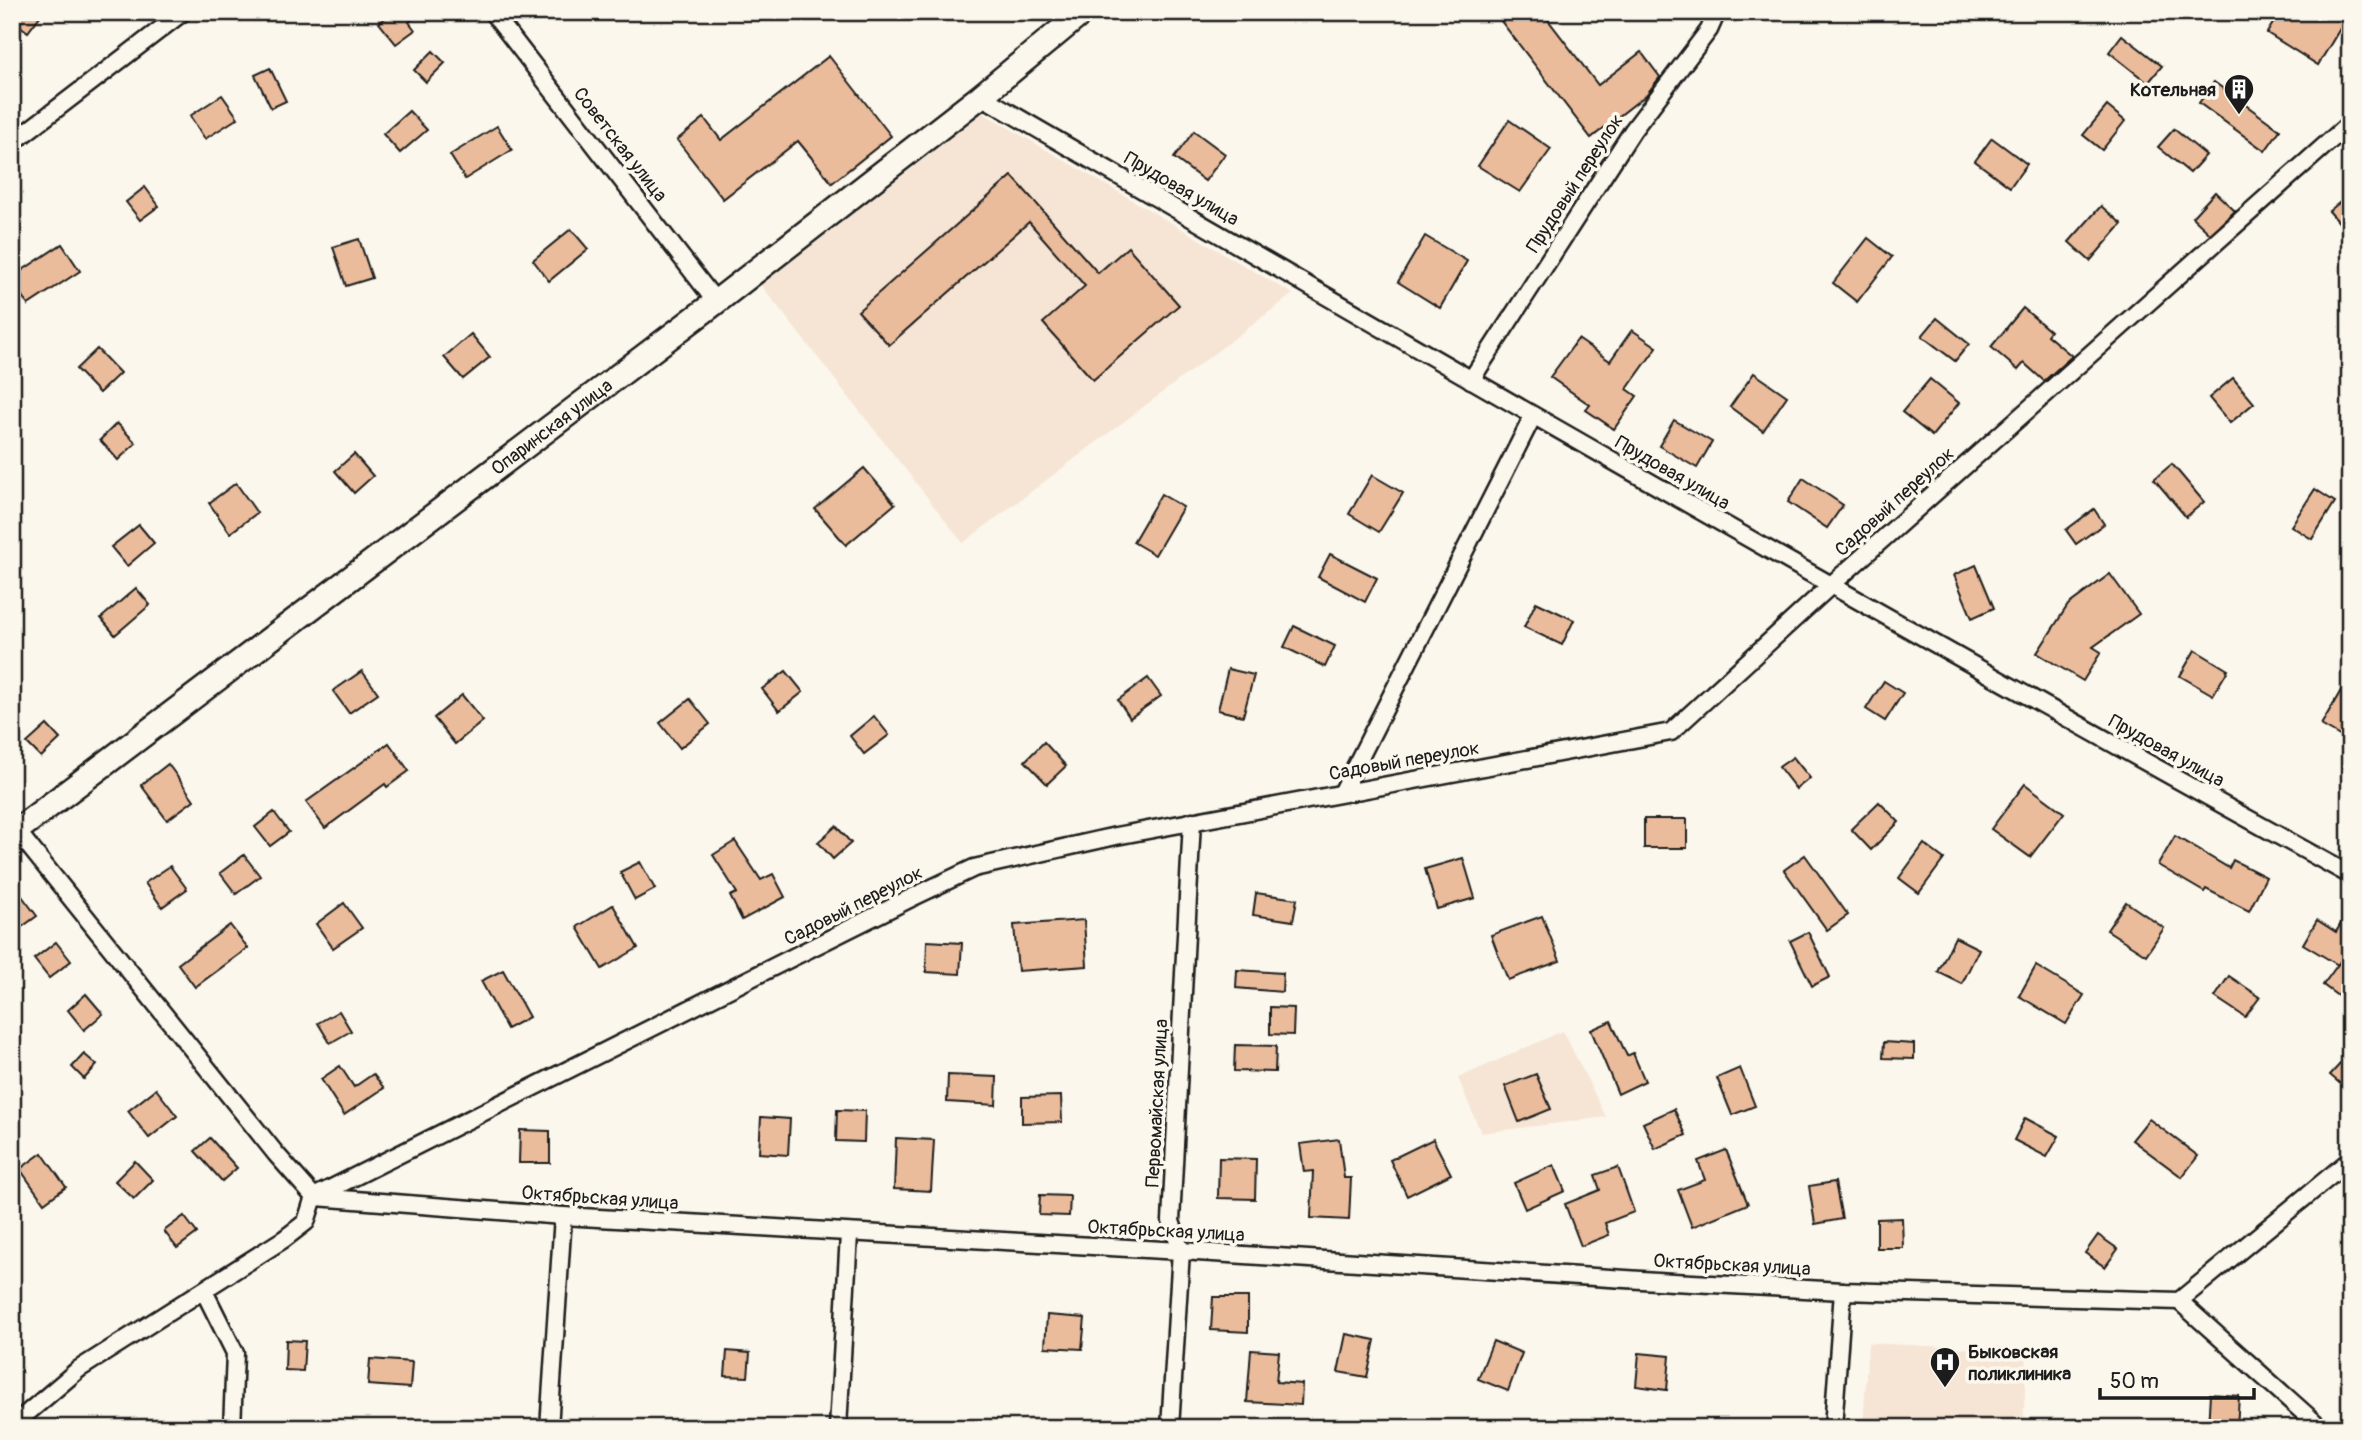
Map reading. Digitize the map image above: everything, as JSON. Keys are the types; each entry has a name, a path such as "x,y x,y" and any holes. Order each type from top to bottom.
{"main road":[{"name":"Опаринская улица","path":"15,832 716,302 981,96 1083,12"}],"street":[{"path":"12,144 183,12"},
{"name":"Советская улица","path":"492,12 716,302"},
{"name":"Прудовый переулок","path":"1471,380 1633,130 1709,30 1717,12"},
{"name":"Прудовая улица","path":"981,96 1830,586 2350,875"},
{"name":"Садовый переулок","path":"314,1197 974,869 1192,821 1671,732 1830,586 2350,123"},
{"path":"1342,793 1533,416"},
{"name":"Первомайская улица","path":"1170,1428 1181,1251 1171,1221 1192,821"},
{"path":"12,1426 79,1369 284,1239 306,1222 314,1197 276,1154 15,832"},
{"path":"2321,1428 2179,1301 2350,1160"},
{"name":"Октябрьская улица","path":"314,1197 849,1234 1181,1251 1673,1282 1843,1291 2179,1301"},
{"path":"549,1428 563,1216"},
{"path":"838,1428 849,1234"},
{"path":"204,1291 236,1353 232,1428"},
{"path":"1833,1428 1843,1291"}],"shaded area":[{"path":"983,113 1293,294 963,543 761,285"},
{"path":"1563,1031 1606,1117 1481,1133 1458,1078"},
{"name":"Быковская поликлиника","path":"1868,1343 2027,1351 2023,1428 1863,1428"}],"building":[{"path":"12,12 43,12 28,32 12,20"},
{"path":"392,12 421,12 409,22 415,30 396,44 379,23"},
{"path":"1494,12 1542,12 1598,85 1641,52 1660,77 1646,95 1591,138"},
{"path":"2280,12 2327,12 2344,22 2318,65 2267,33"},
{"path":"2122,35 2162,66 2148,83 2109,52"},
{"path":"433,51 445,63 426,82 414,70"},
{"path":"829,56 891,136 832,183 798,141 723,199 677,140 704,118 721,140"},
{"path":"270,68 286,101 271,108 255,75"},
{"name":"Котельная","path":"2214,82 2280,130 2265,151 2199,103"},
{"path":"222,95 238,118 205,139 190,116"},
{"path":"2107,106 2125,121 2102,150 2083,135"},
{"path":"409,111 427,130 400,153 383,134"},
{"path":"1509,120 1551,149 1520,192 1478,166"},
{"path":"497,126 512,150 465,179 450,155"},
{"path":"2174,129 2206,155 2190,173 2158,147"},
{"path":"1194,131 1225,154 1205,181 1174,158"},
{"path":"1992,138 2027,164 2010,187 1975,161"},
{"path":"1012,176 1098,273 1128,247 1179,305 1093,380 1043,323 1085,286 1029,222 889,345 858,311"},
{"path":"145,187 159,206 140,220 126,202"},
{"path":"2215,192 2235,211 2210,234 2192,217"},
{"path":"2350,194 2350,235 2329,211"},
{"path":"2101,206 2122,224 2090,261 2069,242"},
{"path":"571,229 588,249 549,281 533,260"},
{"path":"1425,236 1467,261 1440,308 1398,282"},
{"path":"1868,238 1892,257 1857,302 1833,283"},
{"path":"359,239 372,278 346,286 333,247"},
{"path":"62,244 80,271 28,305 12,277"},
{"path":"2023,308 2050,331 2047,335 2072,356 2044,381 2024,363 2018,370 1991,347"},
{"path":"1937,318 1969,344 1955,361 1922,336"},
{"path":"1632,330 1657,347 1627,389 1637,396 1614,429 1586,410 1590,405 1550,377 1578,339 1610,361"},
{"path":"471,334 490,357 463,379 444,357"},
{"path":"97,349 120,373 99,393 76,369"},
{"path":"1754,373 1787,396 1763,431 1730,407"},
{"path":"2233,378 2254,403 2230,423 2209,398"},
{"path":"1930,379 1959,403 1932,436 1902,412"},
{"path":"1674,420 1712,442 1697,468 1659,446"},
{"path":"117,423 136,443 118,460 100,440"},
{"path":"354,454 373,476 354,493 335,471"},
{"path":"2172,464 2204,502 2186,517 2154,479"},
{"path":"864,468 895,504 846,545 815,509"},
{"path":"1372,475 1403,493 1379,532 1349,514"},
{"path":"1803,478 1843,505 1827,528 1788,502"},
{"path":"236,483 257,513 230,533 209,503"},
{"path":"2315,489 2335,502 2312,539 2291,526"},
{"path":"1161,494 1183,507 1155,555 1133,542"},
{"path":"2094,509 2104,524 2076,544 2066,530"},
{"path":"139,525 154,543 127,566 111,547"},
{"path":"1330,554 1377,578 1365,602 1318,577"},
{"path":"1976,565 1994,608 1972,618 1954,575"},
{"path":"2110,574 2139,614 2093,647 2101,652 2083,681 2037,653 2068,605"},
{"path":"136,588 150,605 115,635 101,618"},
{"path":"1536,602 1574,620 1562,645 1524,627"},
{"path":"1294,626 1335,646 1325,667 1284,647"},
{"path":"2195,650 2228,670 2213,695 2180,676"},
{"path":"1228,669 1254,675 1243,716 1218,710"},
{"path":"362,671 378,693 349,713 333,691"},
{"path":"786,671 803,692 779,711 762,689"},
{"path":"2350,675 2350,742 2321,725"},
{"path":"1148,678 1161,696 1130,718 1118,700"},
{"path":"1884,681 1903,693 1885,721 1866,709"},
{"path":"462,695 483,721 455,744 434,718"},
{"path":"690,699 710,724 680,748 660,723"},
{"path":"874,716 889,735 864,754 850,736"},
{"path":"47,725 60,739 41,757 27,743"},
{"path":"1044,742 1066,766 1047,784 1025,761"},
{"path":"389,743 409,771 387,787 385,784 325,828 306,802"},
{"path":"1793,757 1810,778 1796,789 1779,767"},
{"path":"168,764 194,800 167,820 141,785"},
{"path":"2025,784 2064,813 2030,857 1991,829"},
{"path":"1879,802 1899,822 1871,850 1851,829"},
{"path":"274,812 289,832 270,846 255,827"},
{"path":"1644,819 1687,819 1687,848 1644,848"},
{"path":"836,826 851,843 833,859 818,842"},
{"path":"2175,836 2229,868 2233,860 2266,877 2249,911 2206,889 2204,892 2158,865"},
{"path":"735,841 761,880 773,874 785,897 742,920 730,896 737,893 713,855"},
{"path":"1924,844 1944,859 1919,893 1899,878"},
{"path":"244,855 260,876 236,894 220,873"},
{"path":"1805,855 1848,915 1827,930 1784,870"},
{"path":"1463,858 1475,898 1437,909 1425,869"},
{"path":"640,862 655,889 635,900 620,872"},
{"path":"170,866 187,889 162,907 145,883"},
{"path":"12,883 37,916 12,934"},
{"path":"1256,893 1297,899 1293,921 1253,915"},
{"path":"2126,902 2164,928 2146,955 2107,930"},
{"path":"344,903 362,928 333,948 316,924"},
{"path":"613,905 638,948 602,969 577,927"},
{"path":"2350,908 2350,945 2338,965 2303,944 2317,920 2336,932"},
{"path":"1542,916 1560,961 1508,980 1491,935"},
{"path":"1084,920 1087,966 1018,971 1014,925"},
{"path":"230,925 248,948 195,987 178,964"},
{"path":"1808,932 1830,977 1812,986 1790,941"},
{"path":"1955,937 1979,949 1962,984 1938,972"},
{"path":"927,941 962,943 960,974 926,972"},
{"path":"56,942 71,961 49,978 34,959"},
{"path":"2339,963 2350,971 2350,1005 2323,985"},
{"path":"2036,966 2084,995 2066,1024 2019,996"},
{"path":"503,970 529,1017 507,1029 481,981"},
{"path":"1237,970 1283,973 1282,992 1236,988"},
{"path":"2229,976 2260,997 2245,1017 2215,997"},
{"path":"86,994 103,1014 84,1030 68,1010"},
{"path":"1270,1007 1294,1008 1293,1035 1270,1034"},
{"path":"339,1011 351,1031 330,1043 318,1023"},
{"path":"1611,1021 1627,1056 1633,1053 1645,1081 1618,1094 1591,1030"},
{"path":"1884,1042 1914,1044 1914,1059 1883,1058"},
{"path":"1235,1045 1276,1046 1275,1072 1234,1071"},
{"path":"2350,1053 2350,1092 2330,1075"},
{"path":"84,1054 97,1065 84,1079 72,1067"},
{"path":"340,1066 354,1087 373,1074 384,1088 344,1115 321,1079"},
{"path":"1740,1068 1755,1106 1732,1115 1717,1078"},
{"path":"1536,1074 1551,1109 1519,1122 1505,1086"},
{"path":"948,1075 997,1077 996,1105 947,1102"},
{"path":"156,1089 177,1116 149,1138 128,1111"},
{"path":"1061,1096 1062,1122 1022,1123 1022,1097"},
{"path":"1674,1109 1686,1135 1655,1149 1643,1123"},
{"path":"837,1110 865,1111 864,1142 836,1141"},
{"path":"761,1117 790,1119 788,1155 759,1153"},
{"path":"2025,1118 2059,1136 2047,1157 2014,1140"},
{"path":"2149,1119 2198,1156 2182,1177 2132,1140"},
{"path":"520,1130 550,1131 550,1163 519,1163"},
{"path":"210,1138 237,1168 222,1181 195,1151"},
{"path":"896,1138 934,1140 931,1191 894,1189"},
{"path":"1339,1139 1344,1178 1351,1178 1349,1220 1311,1218 1313,1171 1304,1172 1300,1144"},
{"path":"1433,1139 1451,1174 1407,1196 1390,1160"},
{"path":"1726,1150 1748,1204 1692,1227 1678,1190 1705,1180 1698,1161"},
{"path":"42,1153 66,1187 44,1203 20,1169"},
{"path":"1219,1158 1256,1159 1255,1199 1218,1198"},
{"path":"135,1161 153,1180 134,1199 115,1181"},
{"path":"1554,1165 1565,1191 1525,1209 1514,1183"},
{"path":"1618,1167 1634,1212 1605,1223 1609,1235 1581,1246 1565,1204 1600,1190 1595,1175"},
{"path":"1835,1182 1842,1219 1815,1224 1809,1186"},
{"path":"1040,1195 1070,1196 1069,1216 1039,1215"},
{"path":"184,1216 197,1233 177,1248 164,1231"},
{"path":"1902,1218 1903,1248 1877,1248 1877,1219"},
{"path":"2098,1235 2118,1249 2105,1267 2085,1253"},
{"path":"1213,1297 1248,1297 1248,1332 1211,1330"},
{"path":"1047,1315 1085,1318 1082,1349 1045,1347"},
{"path":"1346,1334 1375,1340 1367,1377 1338,1372"},
{"path":"286,1340 305,1341 303,1371 285,1370"},
{"path":"1493,1341 1522,1353 1508,1391 1478,1379"},
{"path":"1251,1350 1279,1352 1276,1382 1302,1384 1301,1405 1247,1402"},
{"path":"727,1351 750,1353 748,1377 725,1376"},
{"path":"1639,1353 1670,1356 1667,1390 1636,1386"},
{"path":"370,1359 412,1362 410,1388 368,1385"},
{"path":"2210,1394 2239,1396 2237,1428 2208,1428"}],"place":[{"name":"Котельная","path":"2239,116"},
{"name":"Быковская поликлиника","path":"1945,1389"}]}
